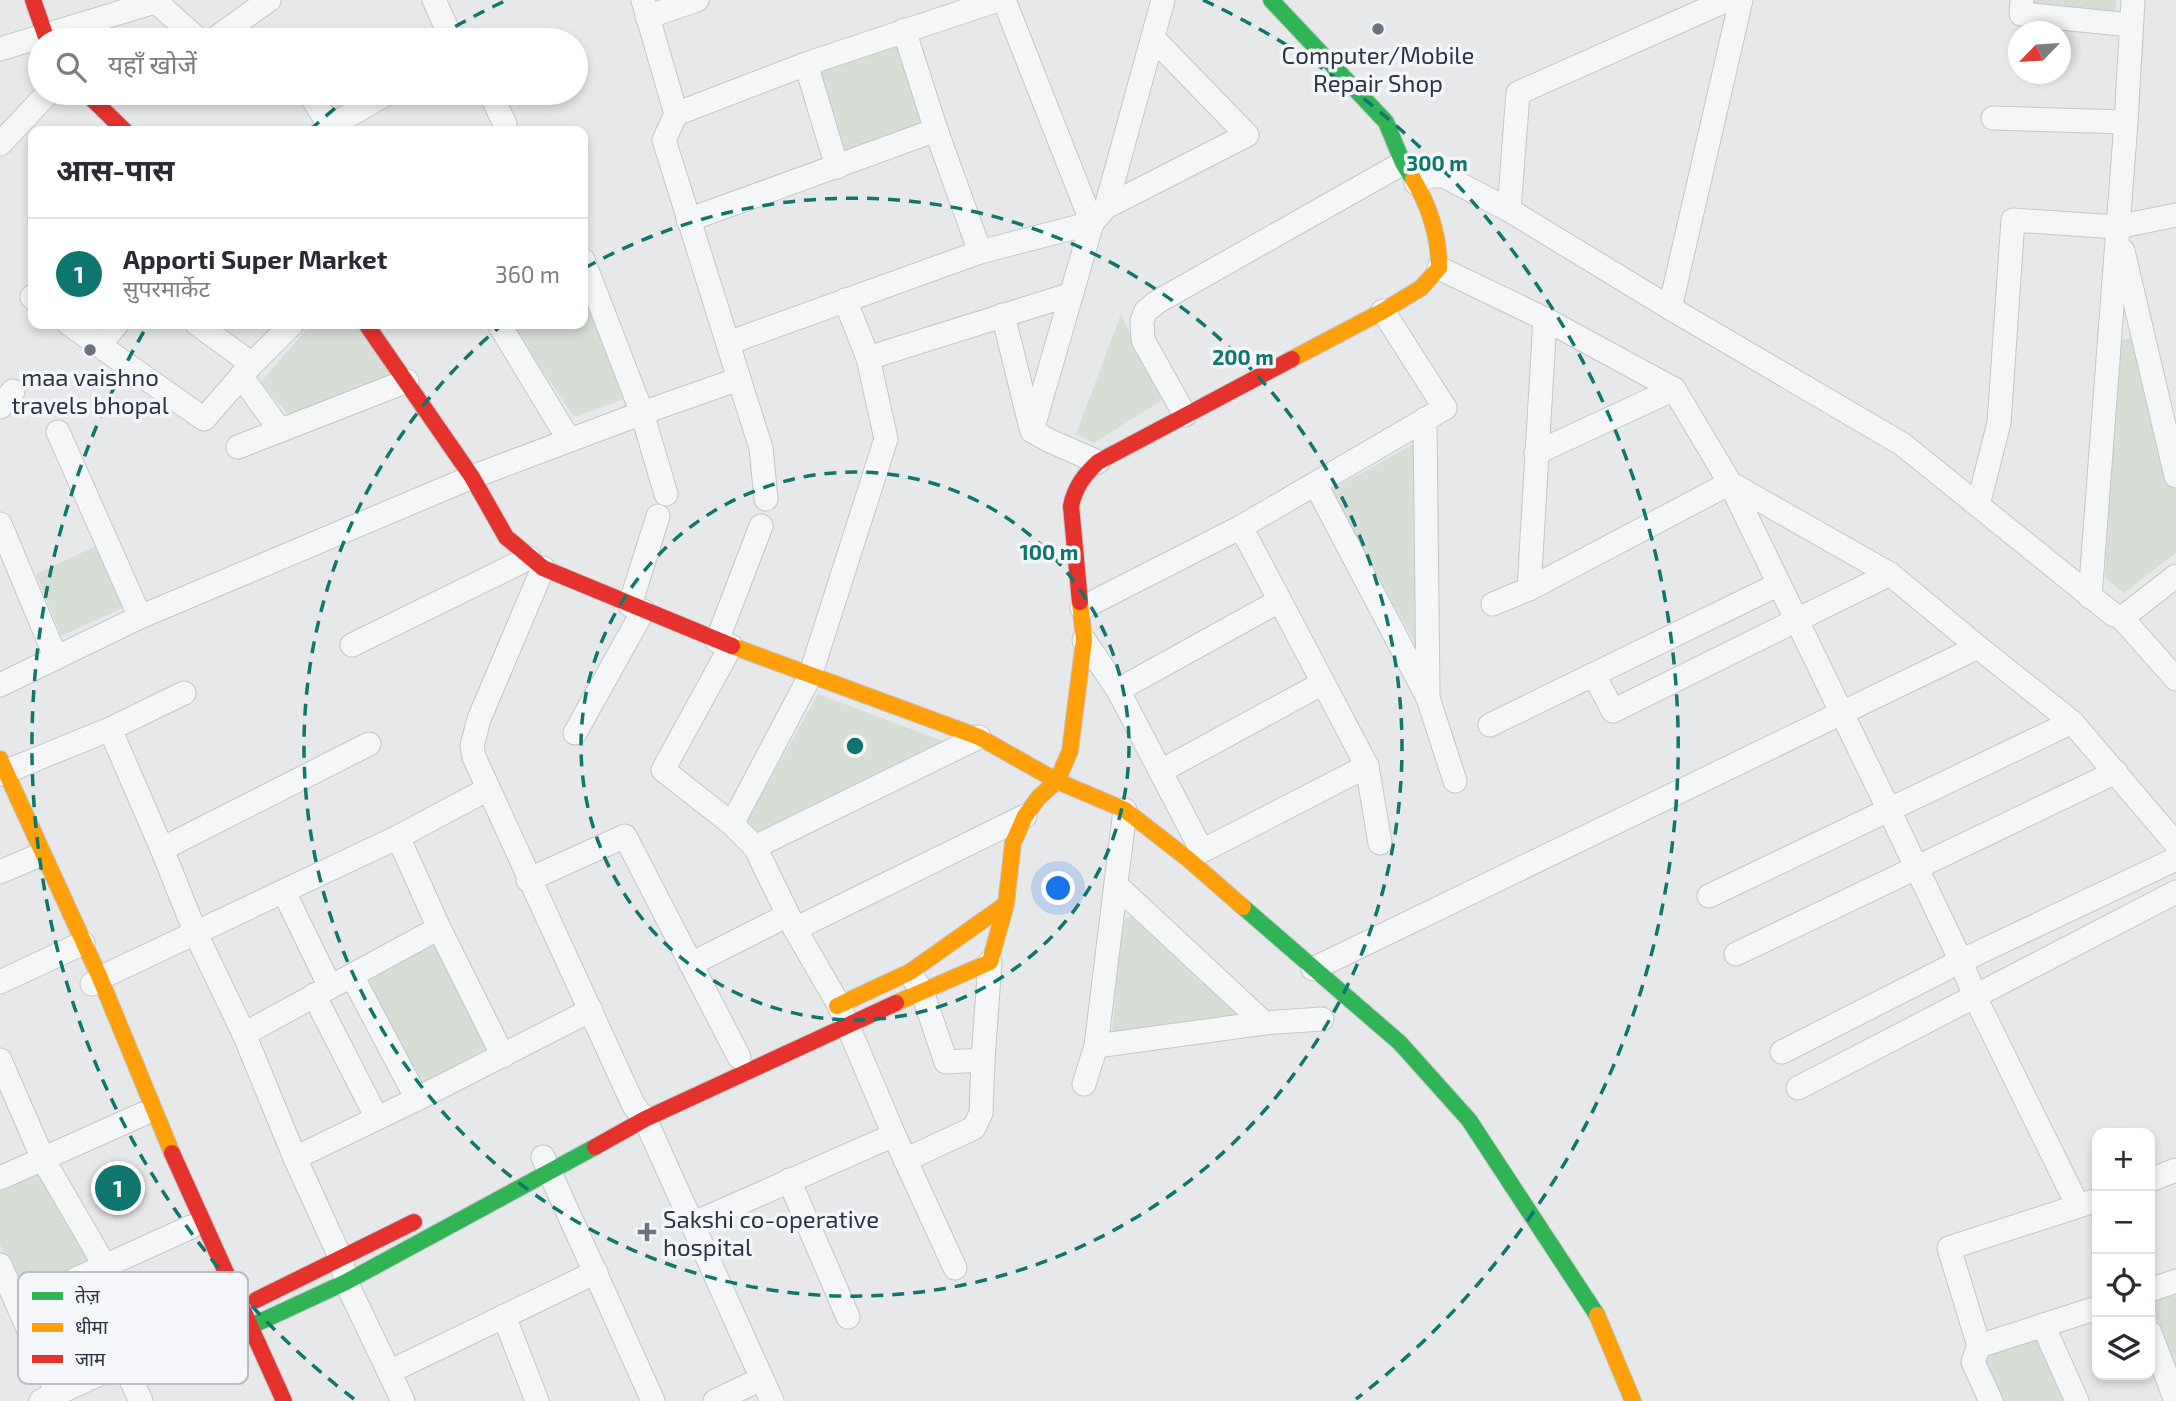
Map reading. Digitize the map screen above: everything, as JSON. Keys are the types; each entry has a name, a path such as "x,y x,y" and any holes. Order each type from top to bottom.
{"street":[{"path":"33,0 43,28"},
{"path":"230,28 270,0"},
{"path":"434,0 447,28"},
{"path":"697,0 645,8 676,114 664,140 761,448 766,499"},
{"path":"676,114 806,64 998,0"},
{"path":"1004,0 1099,215"},
{"path":"1032,431 1163,0"},
{"path":"1509,210 1518,93 1727,0"},
{"path":"1670,308 1741,0"},
{"path":"2022,0 2021,14 2131,25"},
{"path":"2090,597 2133,0"},
{"path":"77,28 159,1 187,28"},
{"path":"905,1160 974,1128 981,1113 990,961 1006,904 1013,843 1025,816 1039,797 1057,781 1070,751 1084,640 1070,515 1071,498 1086,474 1098,462 1383,312 1421,288 1439,268 1439,250 1433,220 1416,183 1403,163 1386,122 1281,3"},
{"path":"904,30 936,130 980,251"},
{"path":"728,343 980,251 1099,215 1247,135 1153,38"},
{"path":"0,49 28,42"},
{"path":"806,64 837,167"},
{"path":"0,144 37,105"},
{"path":"98,105 120,126"},
{"path":"315,105 325,126"},
{"path":"331,126 367,105"},
{"path":"496,105 505,126"},
{"path":"1993,118 2126,122"},
{"path":"688,219 936,130"},
{"path":"1185,415 1143,340 1142,321 1146,311 1157,302 1403,163"},
{"path":"1416,183 1431,176 1444,176 1509,210 1902,444 2090,597 2114,615 2121,617 2176,678"},
{"path":"1978,505 1999,423 2013,220 2117,227 2176,215"},
{"path":"2117,227 2176,476"},
{"path":"1439,268 1545,319 1674,389 1730,483 1917,868 1975,997 2088,1203 1949,1248 1979,1346 1973,1362 1991,1401"},
{"path":"588,273 642,413 666,494"},
{"path":"868,358 1072,294"},
{"path":"732,824 810,676 887,439 868,358 845,300"},
{"path":"1082,608 1241,527 1445,408 1383,312"},
{"path":"1003,315 1032,431 1098,462"},
{"path":"1529,589 1545,319"},
{"path":"76,329 204,419 287,329"},
{"path":"99,345 113,329"},
{"path":"204,329 247,370 280,430"},
{"path":"370,329 472,477 506,537 536,563 724,644 979,737 1057,781 1125,810 1195,855 1313,969 1399,1043 1469,1120 1598,1316 1633,1401"},
{"path":"502,329 569,440"},
{"path":"0,685 140,617 472,477 739,379"},
{"path":"238,447 407,381"},
{"path":"1536,453 1674,389"},
{"path":"1425,419 1428,698"},
{"path":"58,432 140,617"},
{"path":"1730,483 1890,573 2072,722 2176,844"},
{"path":"1493,604 1529,589 1730,483"},
{"path":"1316,485 1428,698 1455,781"},
{"path":"576,733 637,608 658,516"},
{"path":"0,524 56,658"},
{"path":"761,526 724,644 663,770 732,824 755,847 839,1013 955,1268"},
{"path":"1241,527 1367,766 1380,843"},
{"path":"352,645 536,563"},
{"path":"536,563 474,734 474,757 528,880 591,1010 644,1108 692,1224 772,1401"},
{"path":"1594,675 1613,711 1890,573"},
{"path":"2121,617 2176,576"},
{"path":"1490,725 1779,584"},
{"path":"1118,690 1279,601"},
{"path":"1084,640 1118,690 1161,771 1195,855"},
{"path":"1313,969 1978,647"},
{"path":"1161,771 1324,683"},
{"path":"1,770 110,729 184,693"},
{"path":"1709,896 2072,722"},
{"path":"110,729 195,933 244,1034 295,1158 341,1259 346,1282 403,1401"},
{"path":"755,847 979,737"},
{"path":"162,849 369,744"},
{"path":"1195,855 1367,766"},
{"path":"1,770 35,857 96,981 226,1272"},
{"path":"1,770 79,946"},
{"path":"1736,954 2116,772"},
{"path":"96,981 398,837 488,789"},
{"path":"1084,1084 1096,1046 1125,810"},
{"path":"691,964 792,922 1025,816"},
{"path":"528,880 625,836 739,1057"},
{"path":"398,837 439,928 503,1056"},
{"path":"0,872 35,857"},
{"path":"1782,1052 1961,961 2176,859"},
{"path":"1116,885 1264,1023"},
{"path":"284,892 322,991 377,1118"},
{"path":"1798,1088 2176,892"},
{"path":"839,1013 916,982 1006,904"},
{"path":"244,1034 439,928"},
{"path":"0,982 79,946"},
{"path":"248,1332 346,1282 541,1165 644,1108 839,1013 916,982 990,961"},
{"path":"352,976 417,1099"},
{"path":"96,981 143,1114 209,1272"},
{"path":"916,982 946,1062 983,1060"},
{"path":"295,1158 591,1010"},
{"path":"1096,1046 1264,1023 1322,1019"},
{"path":"1,1066 43,1159 105,1266"},
{"path":"0,1178 143,1114"},
{"path":"692,1224 894,1135"},
{"path":"541,1165 596,1272 653,1401"},
{"path":"2155,1178 2176,1170"},
{"path":"789,1180 848,1317"},
{"path":"248,1304 424,1217"},
{"path":"92,1272 191,1227"},
{"path":"0,1265 18,1303"},
{"path":"389,1372 596,1272"},
{"path":"2155,1288 2176,1281"},
{"path":"1979,1346 2092,1310"},
{"path":"504,1315 537,1401"},
{"path":"2042,1325 2077,1401"},
{"path":"248,1344 284,1401"},
{"path":"2155,1346 2176,1401"},
{"path":"715,1401 761,1379"},
{"path":"49,1397 77,1384"},
{"path":"133,1384 141,1401"}],"shaded area":[{"path":"2031,0 2116,0 2115,12 2031,5"},
{"path":"898,45 926,127 846,154 818,72"},
{"path":"588,299 624,399 574,417 514,329 588,329"},
{"path":"1121,314 1162,400 1094,443 1076,434"},
{"path":"307,329 359,329 392,374 292,418 260,383"},
{"path":"2136,338 2176,482 2176,553 2124,593 2105,578 2118,340"},
{"path":"1419,441 1415,643 1329,491"},
{"path":"96,546 125,607 61,636 36,574"},
{"path":"818,694 948,743 756,839 744,825"},
{"path":"1137,915 1243,1013 1239,1019 1112,1034 1121,920"},
{"path":"436,937 491,1050 420,1086 364,976"},
{"path":"40,1168 96,1261 74,1272 18,1272 18,1282 0,1245 0,1186"},
{"path":"2176,1292 2176,1377 2155,1316 2155,1299"},
{"path":"2040,1334 2070,1401 1999,1401 1981,1357"}],"traffic: fast":[{"path":"1271,0 1386,122 1403,163 1413,179"},
{"path":"1243,907 1400,1043 1469,1120 1597,1315"},
{"path":"248,1327 346,1282 595,1147"}],"traffic: slow":[{"path":"1292,359 1421,288 1439,268 1432,222 1413,179"},
{"path":"896,1003 990,962 1006,904 1013,843 1025,816 1039,797 1057,781 1070,751 1084,640 1080,602"},
{"path":"732,646 979,737 1057,781 1125,810 1188,859 1243,907"},
{"path":"0,759 100,978 172,1153"},
{"path":"837,1006 910,972 1006,904"},
{"path":"1597,1315 1633,1401"}],"traffic: jam":[{"path":"33,0 43,28"},
{"path":"98,105 120,126"},
{"path":"369,329 472,477 506,537 543,568 732,646"},
{"path":"1080,602 1071,506 1078,487 1088,472 1098,462 1292,359"},
{"path":"595,1147 645,1119 896,1003"},
{"path":"172,1153 226,1272"},
{"path":"256,1300 414,1222"},
{"path":"248,1321 284,1401"}],"place":[{"name":"Computer/Mobile Repair Shop","path":"1378,29"},
{"name":"maa vaishno travels bhopal","path":"90,350"},
{"name":"Apporti Super Market","path":"118,1188"},
{"name":"Sakshi co-operative hospital","path":"647,1232"}]}
